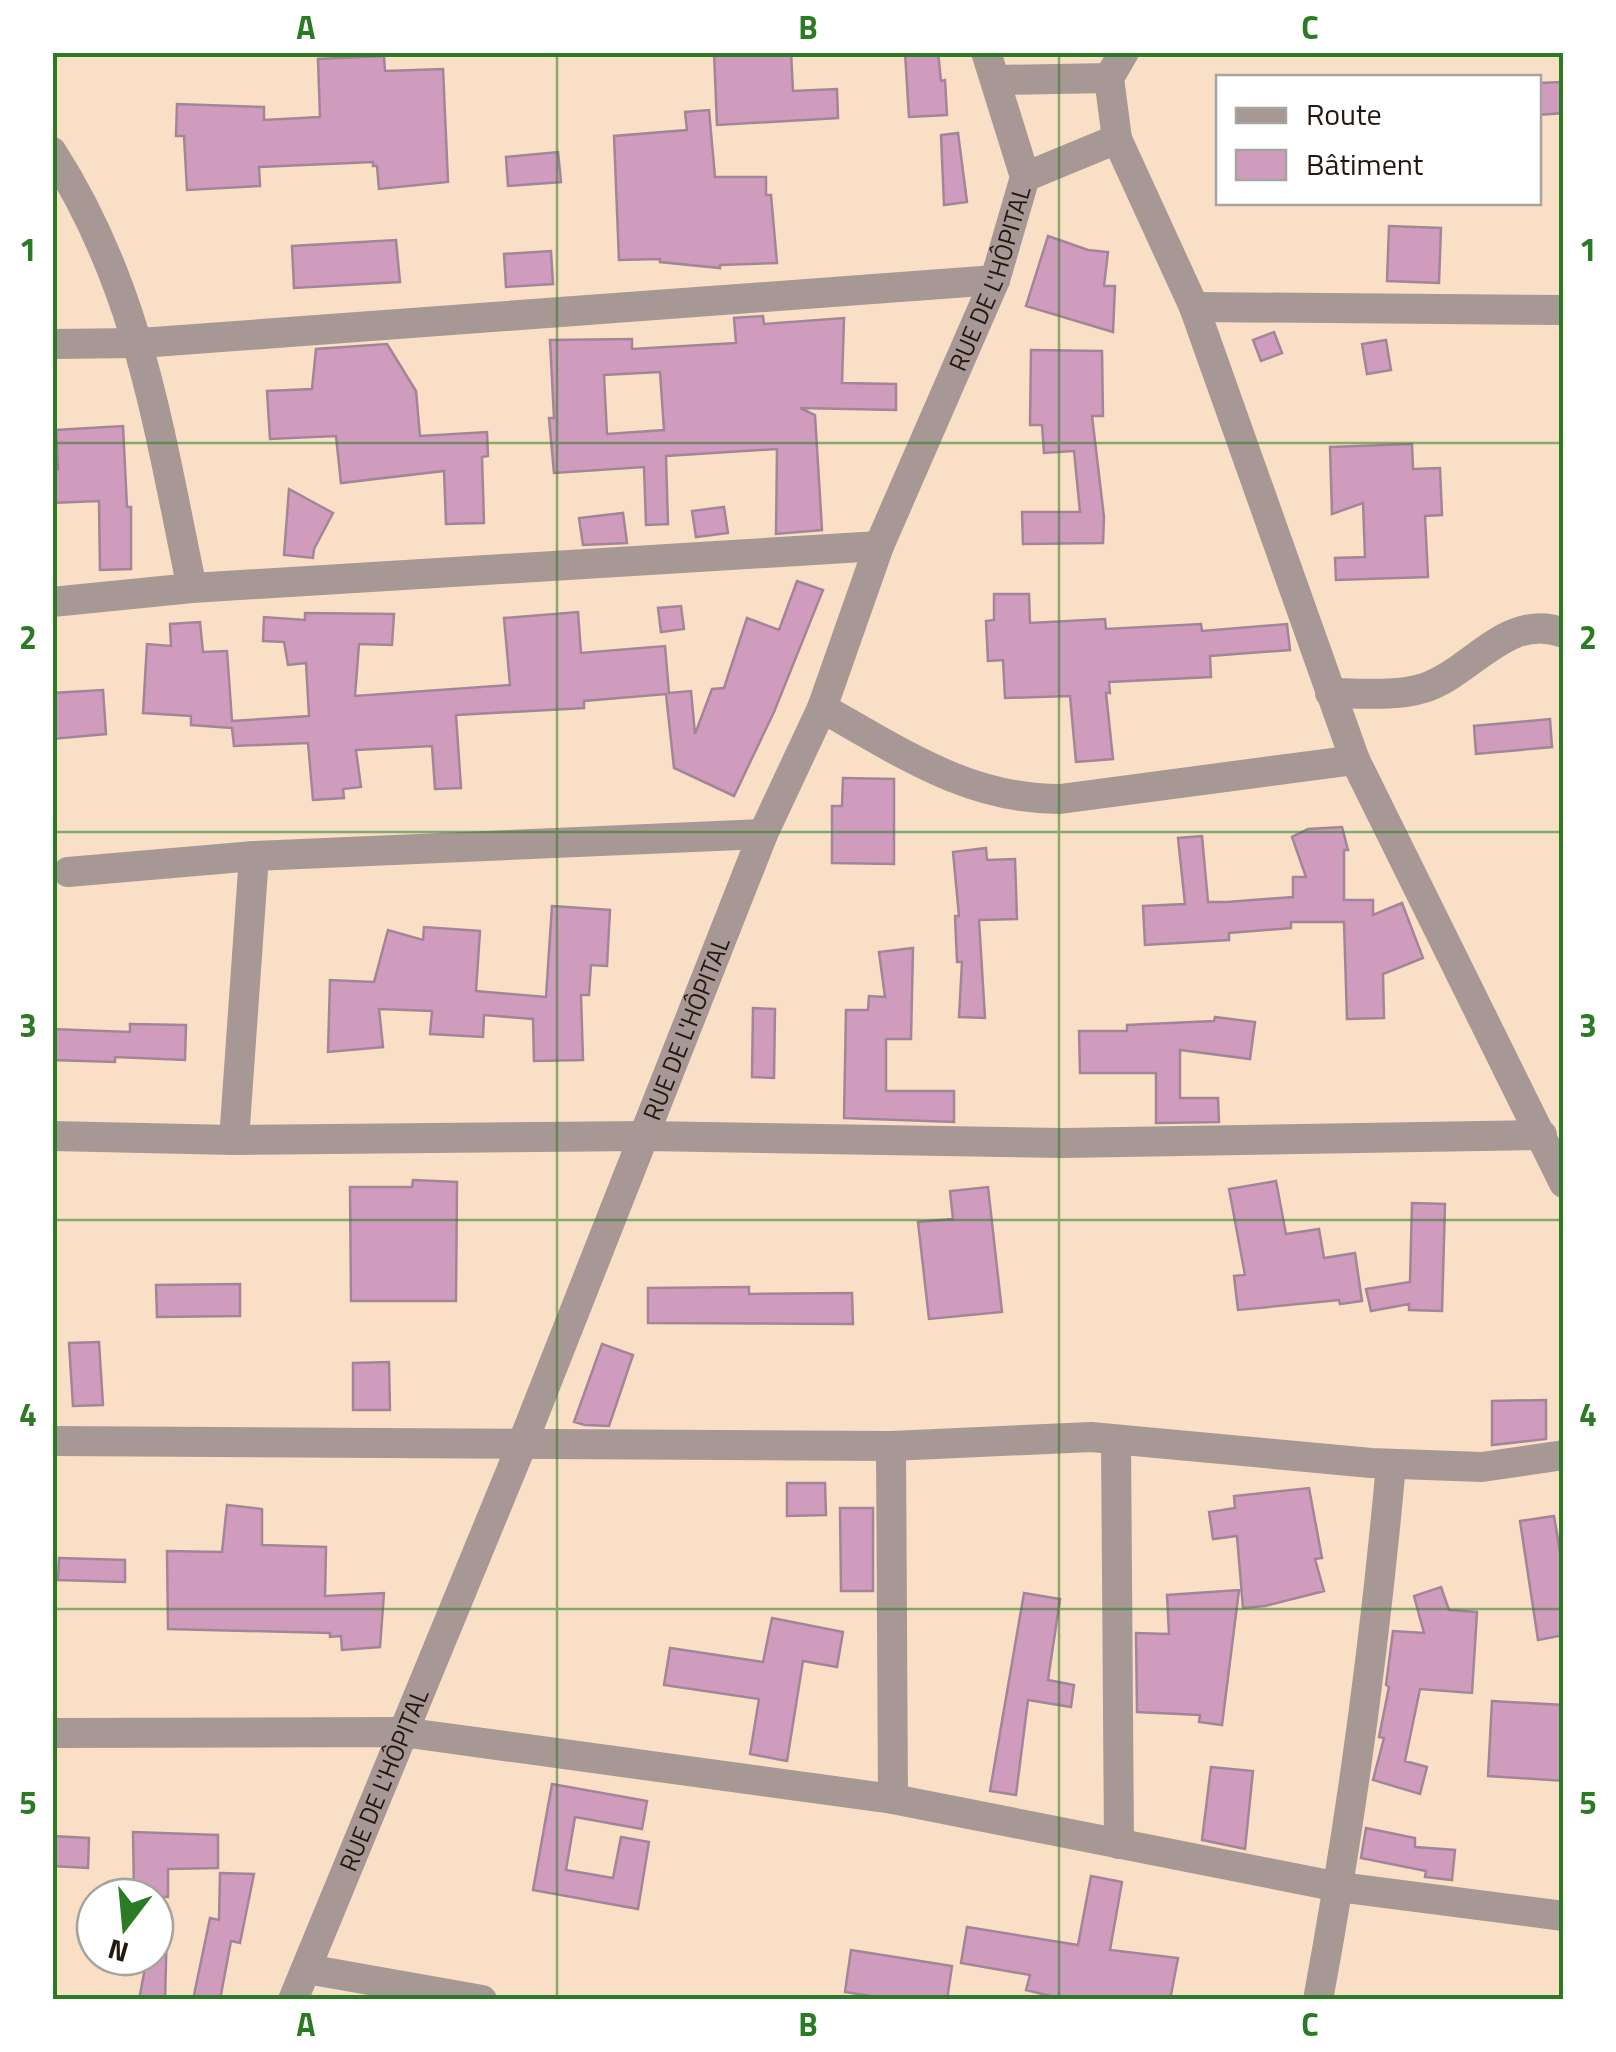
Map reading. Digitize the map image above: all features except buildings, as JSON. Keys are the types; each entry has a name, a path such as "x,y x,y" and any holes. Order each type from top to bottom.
{"street":[{"path":"991,66 1116,65 1117,139 1194,308 1355,760 1564,1183"},
{"name":"RUE DE L'HÔPITAL","path":"293,2000 523,1442 763,834 822,708 879,546 994,280 1025,177 991,66"},
{"path":"1025,177 1117,139"},
{"path":"52,152 104,244 140,343 192,588"},
{"path":"52,344 140,343 994,280"},
{"path":"1194,308 1564,310"},
{"path":"52,602 192,588 879,546"},
{"path":"1330,693 1398,693 1424,688 1503,637 1546,627 1564,634"},
{"path":"822,708 930,768 981,790 1024,799 1060,800 1355,760"},
{"path":"68,872 254,856 763,834"},
{"path":"234,1140 254,856"},
{"path":"52,1136 234,1140 645,1136 1063,1143 1542,1135"},
{"path":"52,1441 892,1446 1092,1438 1391,1464 1482,1467 1564,1454"},
{"path":"1116,1440 1118,1844"},
{"path":"892,1446 893,1798"},
{"path":"1318,2000 1339,1888 1377,1620 1391,1464"},
{"path":"52,1734 402,1732 893,1798 1339,1888 1564,1916"},
{"path":"307,1969 482,2000"}]}
